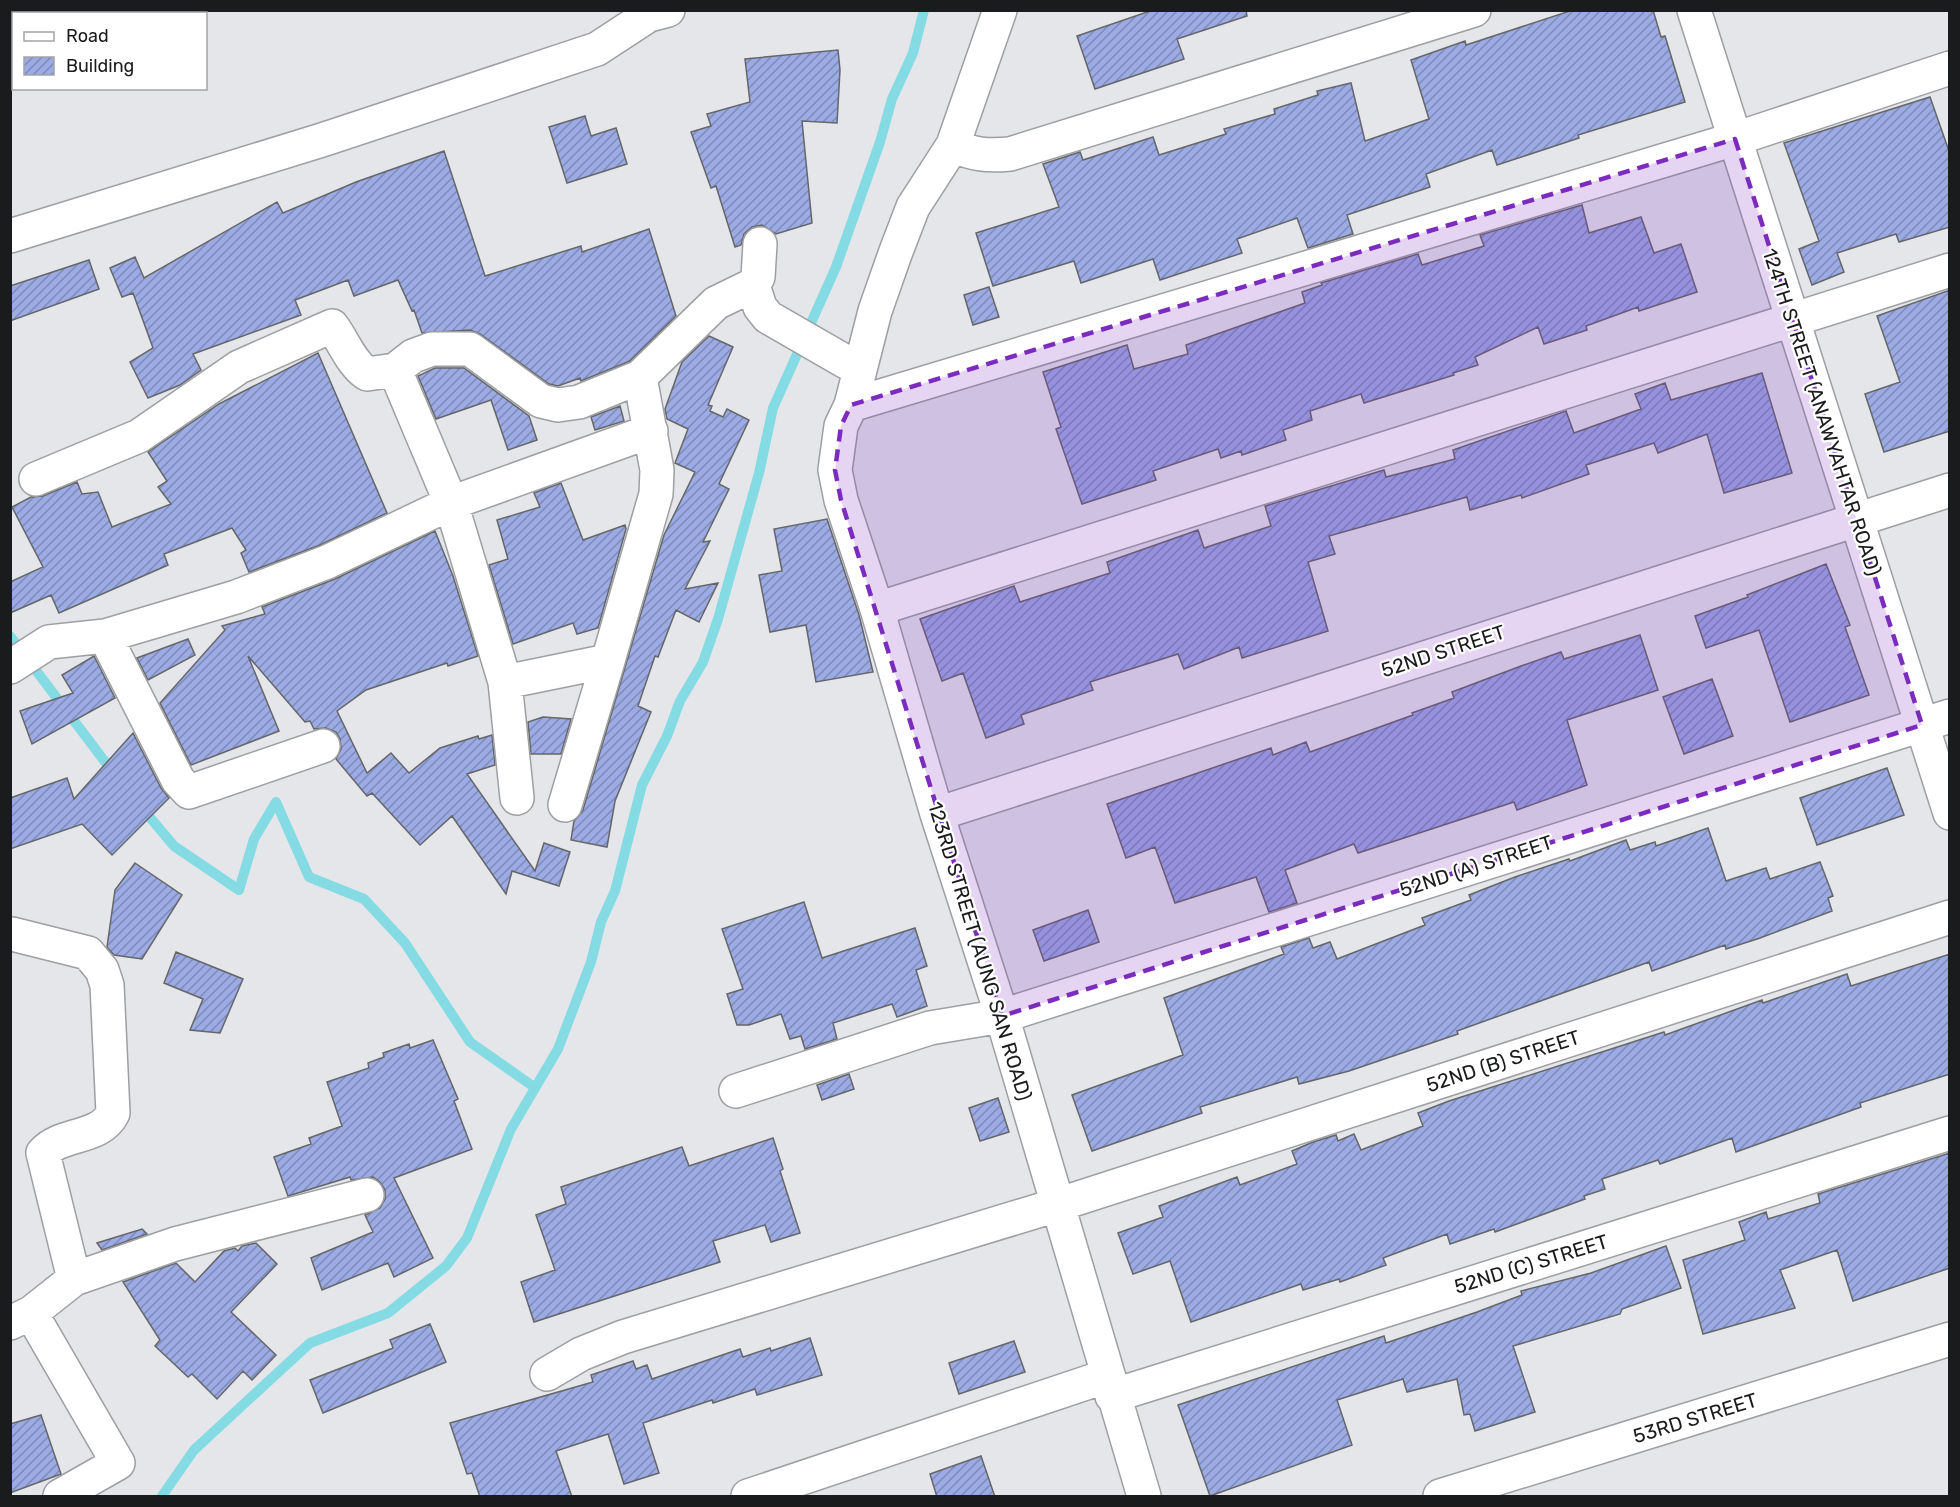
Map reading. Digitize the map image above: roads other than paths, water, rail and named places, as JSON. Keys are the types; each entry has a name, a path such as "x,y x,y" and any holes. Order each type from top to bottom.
{"street":[{"path":"10,236 333,137 597,49 649,15 668,10"},
{"path":"953,145 970,153 988,156 1010,154 1474,10"},
{"name":"124TH STREET (ANAWYAHTAR ROAD)","path":"1694,10 1856,519 1936,721 1950,813"},
{"name":"123RD STREET (AUNG SAN ROAD)","path":"994,12 953,145 913,207 853,364 851,405 841,426 835,470 841,500 877,609 937,814 1002,1016 1109,1386 1144,1497"},
{"path":"851,405 1735,140 1950,68"},
{"path":"36,479 139,436 239,367 332,326 345,343 353,360 367,374 395,370 413,356 432,349 470,349 541,401 558,405 579,402 640,377 716,303 753,285 758,278 760,244"},
{"path":"877,609 1950,270"},
{"path":"753,285 755,297 768,317 853,364"},
{"path":"395,370 451,503 505,682 517,798"},
{"path":"565,805 656,494 657,470 640,377"},
{"path":"21,659 49,642 105,636 236,597 327,562 451,503 651,431"},
{"name":"52ND STREET","path":"937,814 1950,490"},
{"path":"105,636 178,780 189,792 323,746"},
{"path":"505,682 608,661"},
{"name":"52ND (A) STREET","path":"736,1091 930,1028 1002,1016 1936,721"},
{"name":"52ND (B) STREET","path":"547,1374 581,1354 623,1337 1057,1205 1950,917"},
{"path":"12,934 88,953 102,970 107,986 113,1113 109,1121 100,1128 62,1140 49,1146 43,1153 74,1279"},
{"name":"52ND (C) STREET","path":"748,1497 1950,1133"},
{"path":"60,1497 118,1463 21,1318 74,1279 175,1244 367,1195"},
{"name":"53RD STREET","path":"1440,1497 1950,1339"}],"waterway":[{"path":"162,1496 194,1450 310,1343 388,1313 446,1266 467,1238 511,1129 558,1049 591,962 601,922 615,891 642,785 667,736 680,701 703,662 718,619 759,473 773,408 836,267 880,142 892,99 913,53 924,10"},
{"path":"10,636 115,775"},
{"path":"142,808 174,846 239,890 254,839 276,802 309,877 364,899 405,943 470,1042 534,1087"}]}
